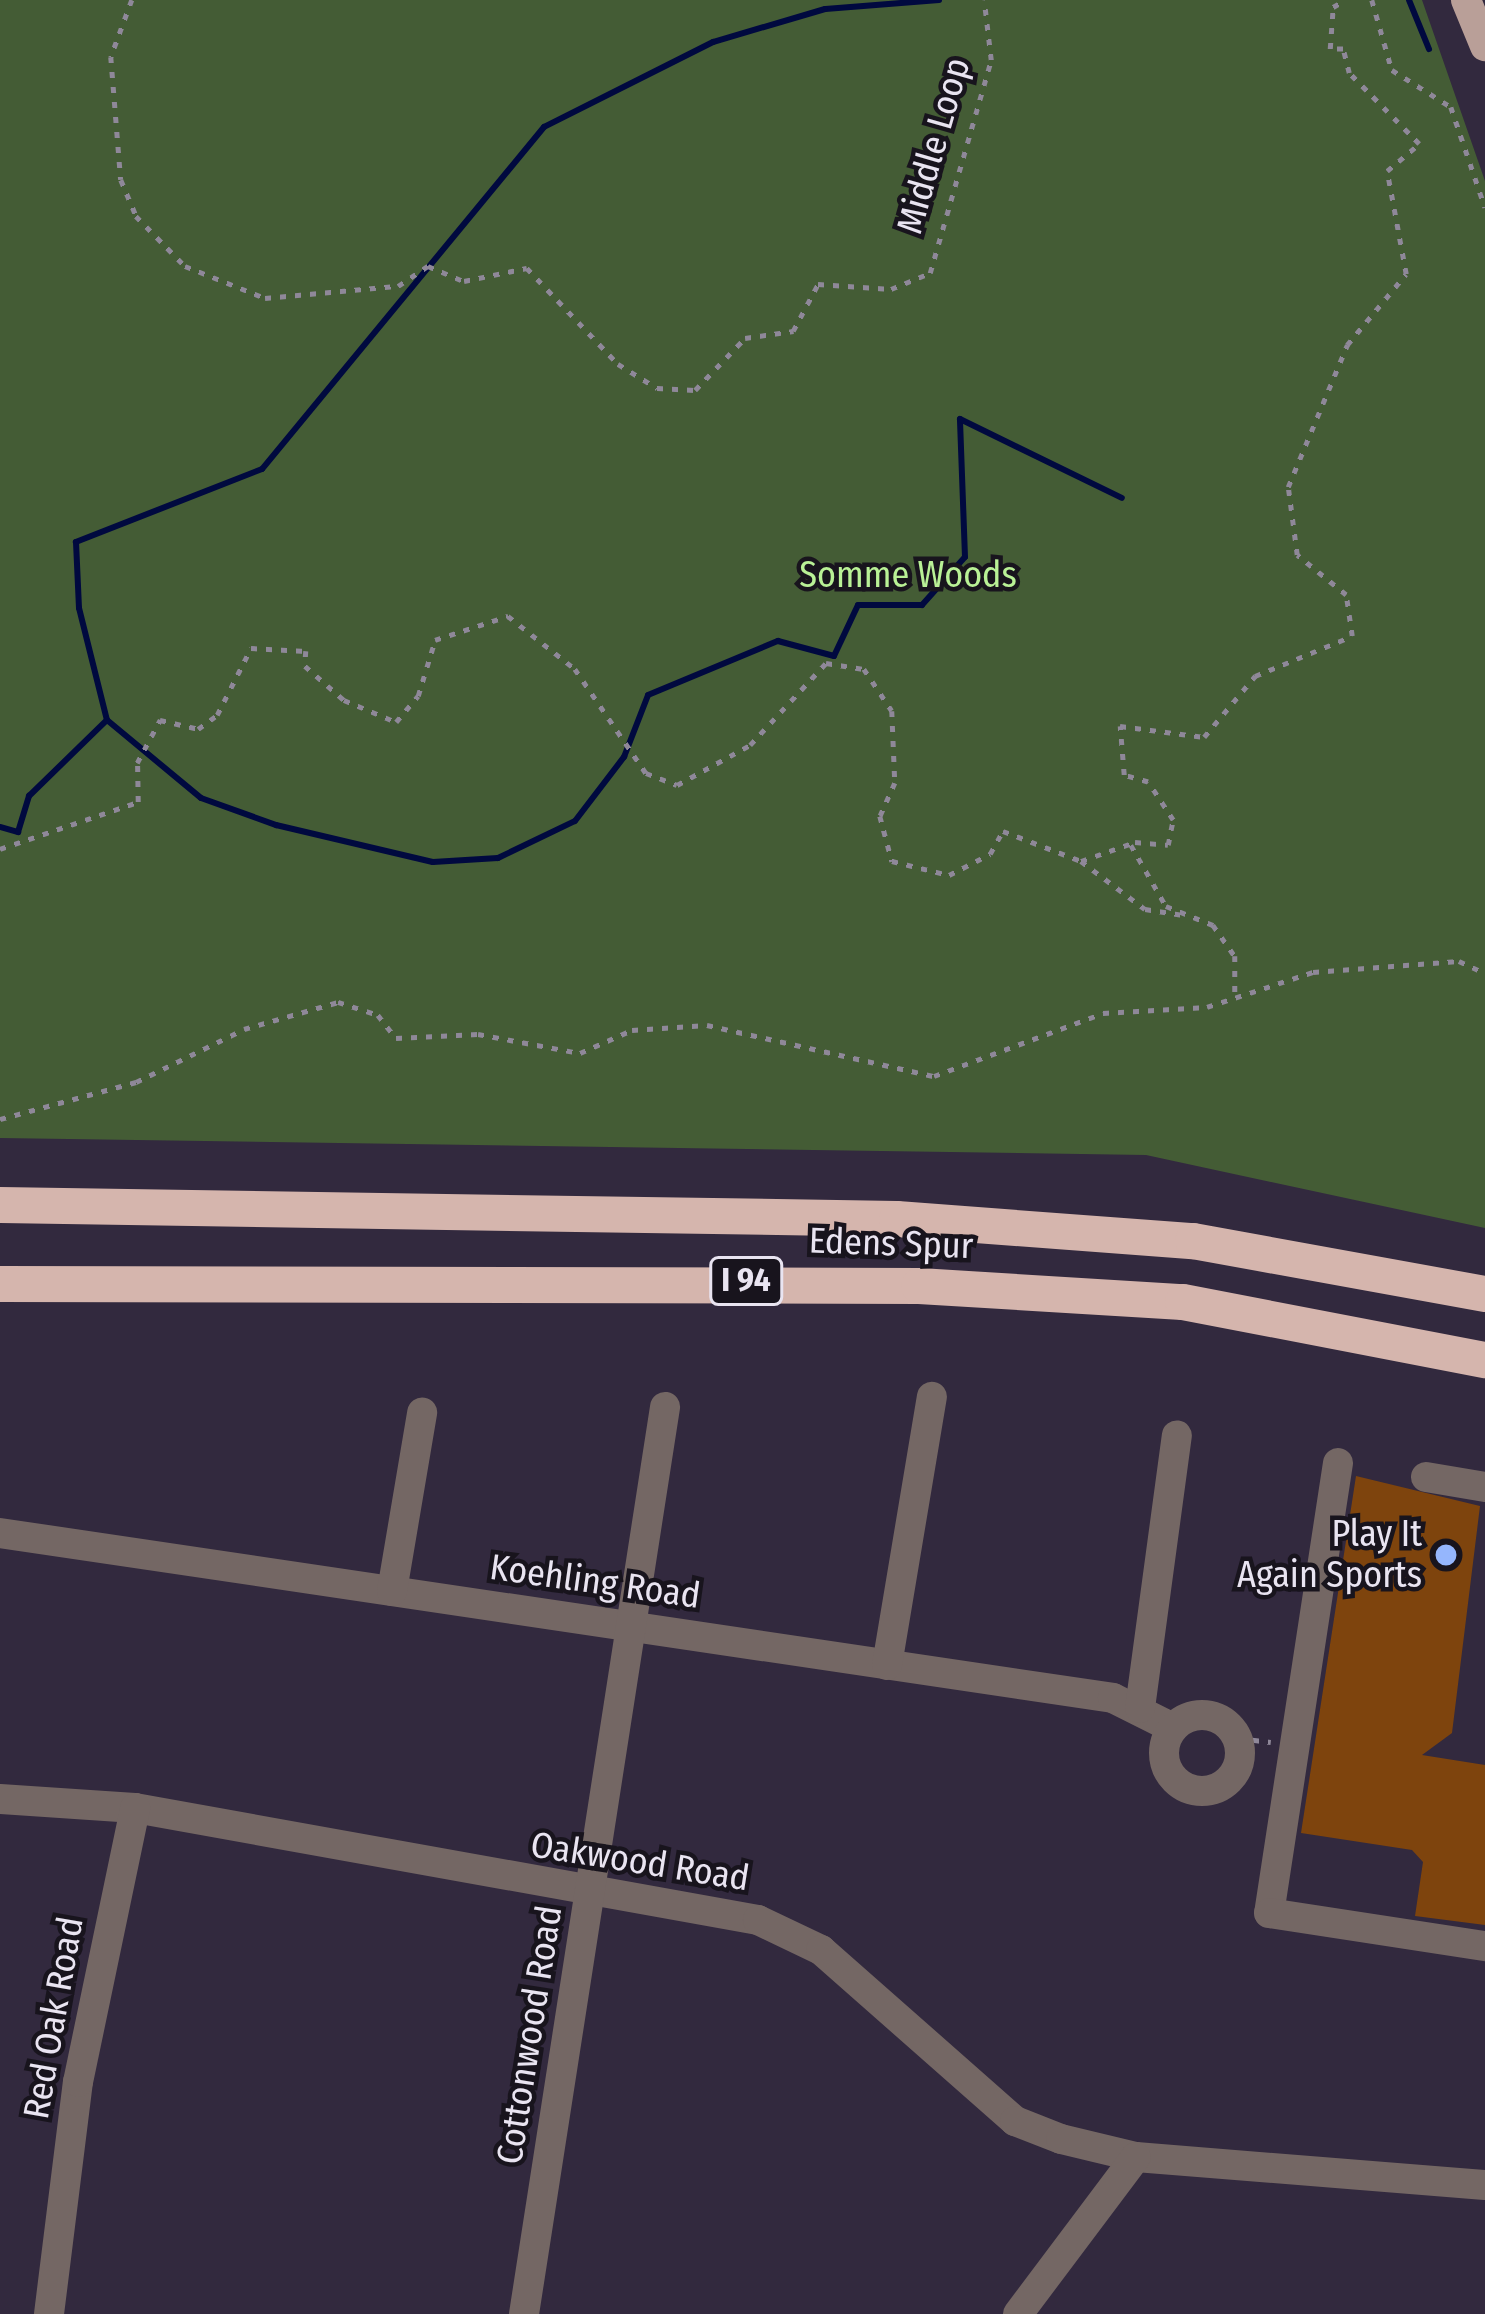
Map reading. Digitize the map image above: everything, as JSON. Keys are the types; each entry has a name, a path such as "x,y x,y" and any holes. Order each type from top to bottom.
{"highway":[{"name":"Edens Spur","path":"0,1205 897,1219 1193,1241 1485,1294"},
{"name":"Edens Spur","path":"0,1284 919,1286 1183,1302 1485,1360"}],"main road":[{"path":"1466,0 1485,46"}],"street":[{"path":"887,1665 932,1397"},
{"name":"Cottonwood Road","path":"524,2314 634,1627 664,1407"},
{"path":"392,1592 422,1414"},
{"path":"1140,1708 1177,1436"},
{"path":"1339,1462 1269,1913 1485,1946"},
{"path":"1426,1477 1485,1486"},
{"name":"Koehling Road","path":"0,1533 887,1665 1140,1708 1173,1728"},
{"path":"1239,1747 1220,1787 1194,1791 1166,1766 1173,1728 1208,1715 1239,1747 1293,1754"},
{"name":"Oakwood Road","path":"0,1799 135,1808 592,1896 758,1920 821,1951 1015,2121 1136,2157 1485,2185"},
{"name":"Red Oak Road","path":"49,2314 78,2082 135,1808"},
{"path":"1018,2314 1051,2256 1136,2157"}],"path":[{"name":"Middle Loop","path":"133,0 111,58 121,180 136,216 185,266 265,298 398,286 428,266 464,281 526,268 618,364 657,388 695,390 745,338 793,332 818,284 891,289 930,272 991,60 984,0"},
{"path":"1081,861 1131,845 1168,844 1173,820 1148,782 1124,776 1120,726 1204,737 1255,676 1352,636 1346,595 1297,555 1288,487 1347,345 1406,274 1387,171 1419,144 1349,73 1343,49 1330,49 1333,7 1346,0"},
{"path":"1372,0 1392,70 1450,107 1485,207"},
{"path":"0,849 137,802 137,763 160,720 198,729 217,715 251,648 306,651 305,666 354,708 396,722 418,696 435,640 508,616 575,669 646,773 677,784 750,745 826,663 863,669 892,711 896,783 880,816 892,861 949,875 990,854 1003,831 1081,861 1145,908 1200,916"},
{"path":"1131,845 1166,906 1200,916 1235,956 1235,992"},
{"path":"0,1119 136,1082 244,1029 338,1002 378,1015 396,1038 478,1034 580,1053 632,1030 707,1025 934,1076 1103,1013 1207,1007 1235,992 1414,962 1485,973"},
{"path":"1239,1747 1293,1754"}],"green space":[{"name":"Somme Woods","path":"0,0 1422,0 1485,181 1485,1228 1146,1155 0,1138"}],"building":[{"path":"1356,1476 1480,1506 1452,1733 1422,1755 1485,1765 1485,1925 1415,1916 1423,1862 1412,1850 1301,1833"}],"waterway":[{"path":"939,0 825,9 713,42 544,127 262,469 76,542 79,608 107,720 201,798 276,825 433,862 498,858 575,821 624,757 648,695 778,641 834,656 858,605 922,605 965,557 960,419 1122,498"},
{"path":"1409,0 1429,49"},
{"path":"0,827 18,832 29,796 107,720"}],"place":[{"name":"Play It Again Sports","path":"1446,1555"}]}
